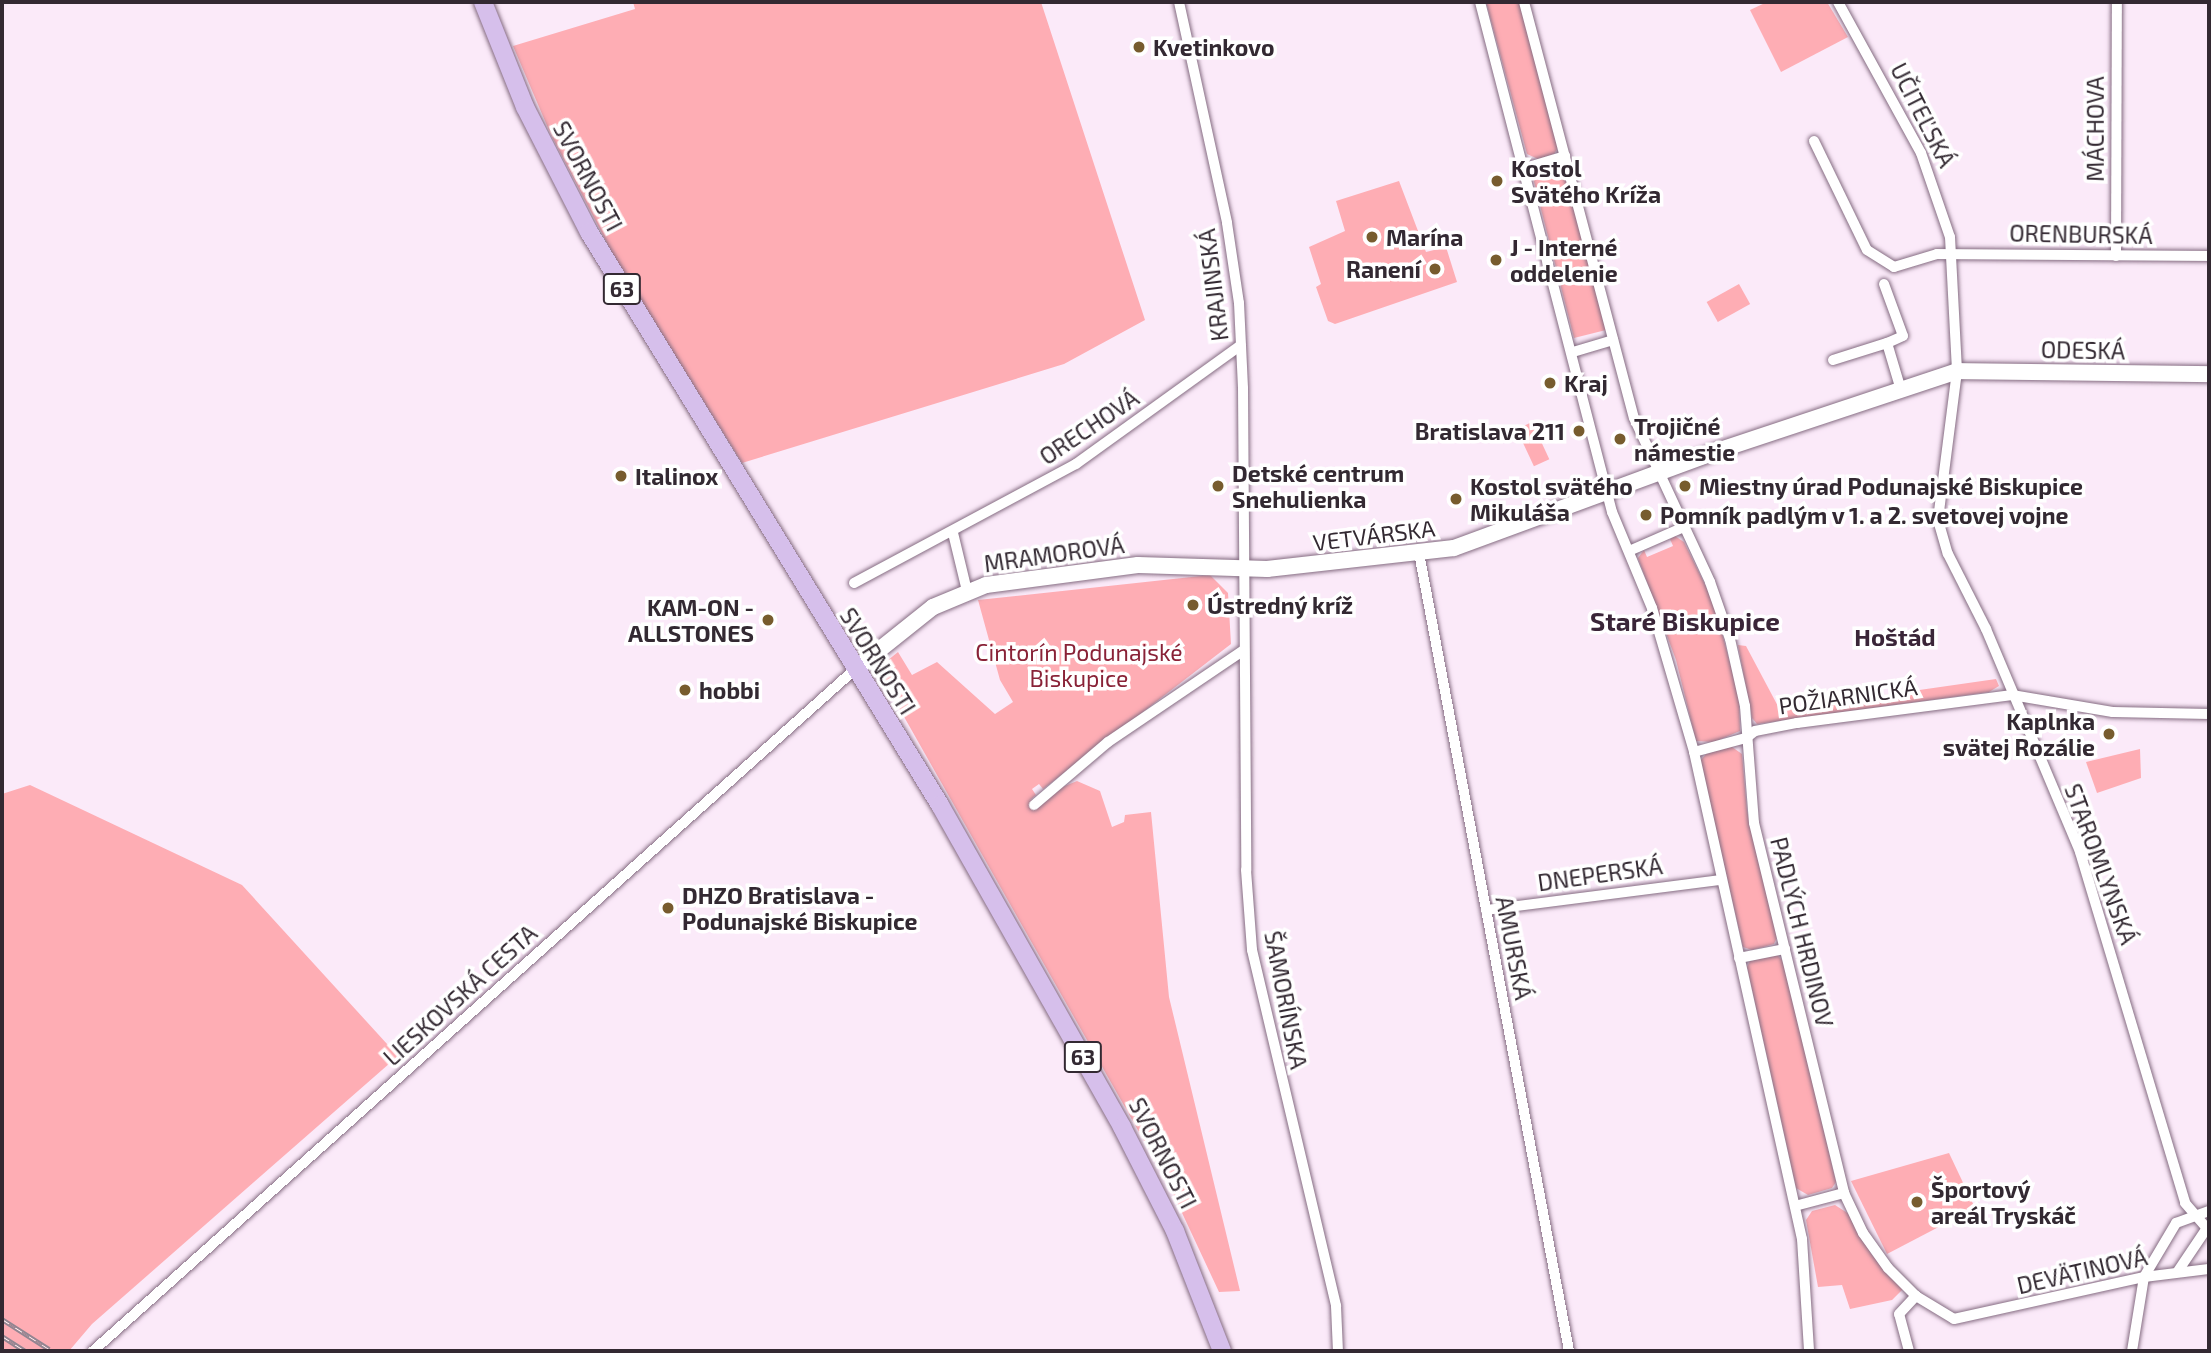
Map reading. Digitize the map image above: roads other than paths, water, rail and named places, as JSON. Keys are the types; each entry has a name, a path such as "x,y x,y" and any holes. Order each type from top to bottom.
{"main road":[{"name":"SVORNOSTI","path":"483,2 525,107 589,232 854,670 940,805 1122,1127 1175,1231 1223,1351"}],"street":[{"name":"KRAJINSKÁ","path":"1179,2 1227,223 1241,345 1245,568"},
{"path":"1480,2 1609,494 1673,672 1694,752 1720,880 1795,1206 1806,1268 1809,1351"},
{"path":"1524,2 1634,418 1684,527 1629,551"},
{"name":"UČITEĽSKÁ","path":"1838,2 1921,153 1945,215 1952,254 1956,371"},
{"name":"MÁCHOVA","path":"2116,256 2117,2"},
{"path":"1814,141 1869,252 1897,268 1952,254"},
{"path":"1525,168 1566,156"},
{"name":"ORENBURSKÁ","path":"1952,254 2209,256"},
{"path":"1833,360 1903,336 1884,284"},
{"path":"1573,352 1612,340"},
{"path":"1887,343 1901,390"},
{"name":"ORECHOVÁ","path":"854,583 953,533 1081,461 1241,345"},
{"name":"ODESKÁ","path":"1956,371 2209,374"},
{"name":"VETVÁRSKA","path":"1245,568 1419,553 1465,546 1956,371"},
{"name":"STAROMLYNSKÁ","path":"1956,371 1938,520 1948,554 1986,629 2080,852 2185,1203 2193,1215"},
{"name":"PADLÝCH HRDINOV","path":"1684,527 1730,639 1742,692 1754,823 1844,1193 1875,1252 1916,1296 1945,1317"},
{"path":"953,533 967,591"},
{"name":"AMURSKÁ","path":"1419,553 1569,1351"},
{"name":"MRAMOROVÁ","path":"854,670 902,628 967,591 1024,577 1138,565 1245,568"},
{"name":"ŠAMORÍNSKA","path":"1245,568 1246,870 1252,950 1336,1306 1338,1351"},
{"path":"1034,805 1118,734 1244,650"},
{"name":"LIESKOVSKÁ CESTA","path":"93,1351 854,670"},
{"name":"POŽIARNICKÁ","path":"1694,752 1746,738 1755,731 1797,723 2012,695 2113,712 2209,714"},
{"name":"DNEPERSKÁ","path":"1486,911 1720,880"},
{"path":"1739,958 1785,949"},
{"path":"1795,1206 1844,1193"},
{"path":"2132,1351 2144,1277 2175,1223 2209,1211"},
{"path":"2193,1215 2208,1230"},
{"name":"DEVÄTINOVÁ","path":"1945,1317 1966,1319 2178,1271 2208,1230"},
{"path":"2178,1271 2209,1269"},
{"path":"1909,1351 1899,1314 1916,1296"}],"railway":[{"path":"2,1319 49,1349"},
{"path":"2,1336 25,1351"}],"place":[{"name":"Kvetinkovo","path":"1139,47"},
{"name":"Kostol Svätého Kríža","path":"1497,181"},
{"name":"Marína","path":"1372,237"},
{"name":"J - Interné oddelenie","path":"1496,260"},
{"name":"Ranení","path":"1435,269"},
{"name":"Kraj","path":"1550,383"},
{"name":"Bratislava 211","path":"1579,431"},
{"name":"Trojičné námestie","path":"1620,439"},
{"name":"Italinox","path":"621,476"},
{"name":"Detské centrum Snehulienka","path":"1218,486"},
{"name":"Miestny úrad Podunajské Biskupice","path":"1685,486"},
{"name":"Kostol svätého Mikuláša","path":"1456,499"},
{"name":"Pomník padlým v 1. a 2. svetovej vojne","path":"1646,515"},
{"name":"Ústredný kríž","path":"1193,605"},
{"name":"KAM-ON - ALLSTONES","path":"768,620"},
{"name":"hobbi","path":"685,690"},
{"name":"Kaplnka svätej Rozálie","path":"2109,734"},
{"name":"DHZO Bratislava - Podunajské Biskupice","path":"668,908"},
{"name":"Športový areál Tryskáč","path":"1917,1202"}],"district":[{"name":"Staré Biskupice","path":"1685,621"},
{"name":"Hoštád","path":"1895,637"}],"park label":[{"name":"Cintorín Podunajské Biskupice","path":"1079,665"}]}
